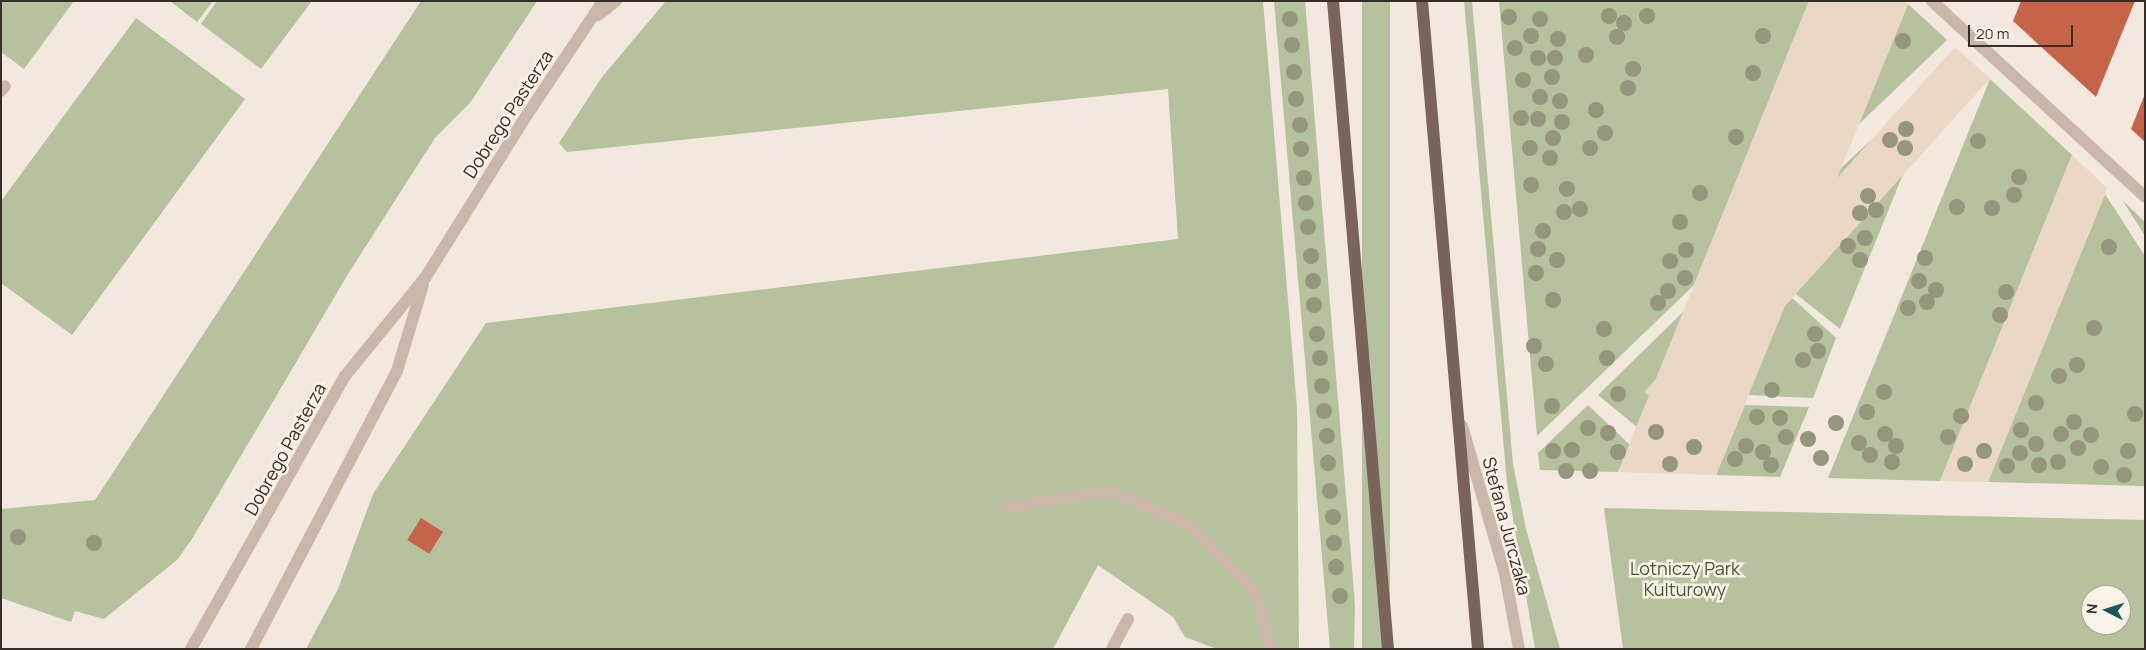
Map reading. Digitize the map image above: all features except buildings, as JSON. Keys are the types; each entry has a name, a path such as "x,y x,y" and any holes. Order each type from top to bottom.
{"main road":[{"path":"1333,1 1388,649"},
{"path":"1422,1 1478,649"}],"street":[{"name":"Dobrego Pasterza","path":"191,649 345,376 425,278 603,1"},
{"name":"Dobrego Pasterza","path":"590,21 616,1"},
{"path":"1932,1 2145,197"},
{"name":"Dobrego Pasterza","path":"251,649 397,371 425,278"},
{"name":"Stefana Jurczaka","path":"1458,414 1505,574 1519,649"},
{"path":"1008,507 1108,491 1191,524 1255,592 1272,649"},
{"path":"1112,649 1128,619"}],"green space":[{"path":"1,1 74,1 24,69 1,52"},
{"path":"170,1 213,1 197,22"},
{"path":"217,1 312,1 261,69 201,24"},
{"path":"421,1 537,1 470,103 435,138 348,274 192,539 177,560 104,619 75,611 71,622 1,598 1,509 95,500"},
{"path":"666,1 1263,1 1297,408 1299,649 1217,649 1185,637 1173,617 1098,565 1053,649 306,649 338,589 373,494 486,323 1178,239 1168,89 567,152 559,143 602,77"},
{"path":"1274,1 1305,1 1355,605 1354,649 1330,649"},
{"path":"1362,1 1390,1 1390,649 1362,649"},
{"path":"1464,1 1472,1 1513,464 1526,529 1560,649 1535,649 1507,483"},
{"path":"1499,1 1809,1 1694,285 1537,436"},
{"path":"1908,4 1947,40 1859,124"},
{"path":"136,18 245,99 72,335 1,283 1,201"},
{"path":"1945,71 1840,329 1791,290 1839,170"},
{"path":"1990,79 2072,155 1940,481 1828,478"},
{"path":"2105,194 2145,256 2145,486 1988,482"},
{"path":"2123,201 2145,222 2145,236"},
{"path":"1789,295 1836,338 1813,398 1748,395"},
{"path":"1684,311 1637,427 1598,395"},
{"path":"1588,405 1630,445 1618,472 1540,470 1538,453"},
{"path":"1745,405 1809,407 1780,477 1716,475"},
{"name":"Lotniczy Park Kulturowy","path":"1604,508 2145,520 2145,649 1623,649"}],"shaded area":[{"path":"1809,1 1905,1 1908,4 1716,475 1618,472"},
{"path":"1955,47 1990,78 1679,423 1645,392"},
{"path":"2072,155 2107,188 2105,194 1988,482 1940,481"}]}
